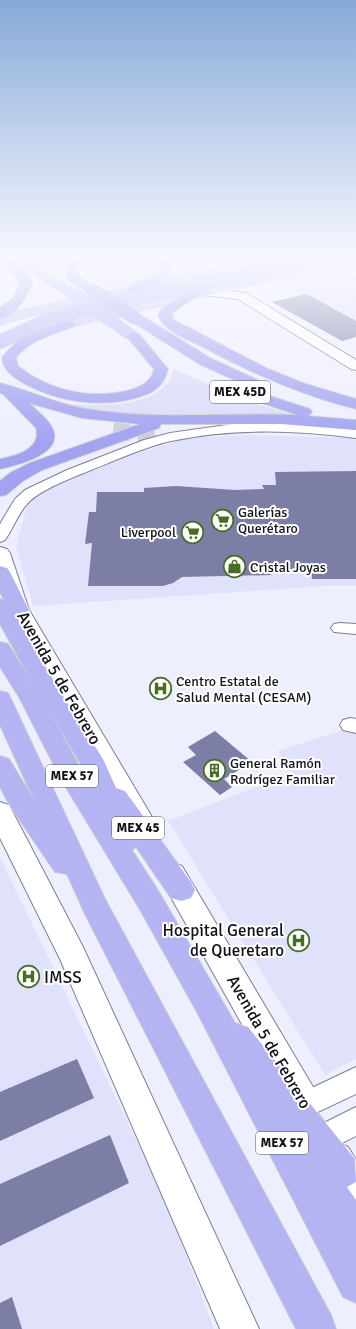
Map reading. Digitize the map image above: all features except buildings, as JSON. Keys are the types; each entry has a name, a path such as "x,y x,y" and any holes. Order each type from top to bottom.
{"highway":[{"path":"0,330 29,320"},
{"path":"0,342 24,330 52,320"},
{"path":"109,320 174,361"},
{"name":"MEX 45D","path":"139,320 187,352 250,383 292,397 356,413"},
{"path":"167,320 246,365 268,375 312,393 356,404"},
{"path":"68,324 35,338 14,350 9,358 10,366 13,370 32,381 68,395 97,399 127,395 150,386 155,382 161,369 134,337"},
{"name":"MEX 45D","path":"200,375 244,394 289,408 356,424"},
{"path":"3,389 70,410 92,415 143,420 296,419 356,424"},
{"path":"3,389 78,422 112,435"},
{"path":"0,464 28,455 40,447 47,438 47,432 44,427 3,389"},
{"path":"0,491 7,483 26,471 112,435 173,420"},
{"path":"155,432 205,426 240,427"},
{"path":"0,572 10,607"},
{"name":"MEX 45","path":"10,607 51,696 94,765 181,890"},
{"name":"MEX 57","path":"0,649 30,697 71,775 149,900 208,1002 356,1284"},
{"name":"MEX 57","path":"0,699 94,904 317,1329"},
{"path":"0,764 19,799 94,904"},
{"name":"MEX 45","path":"94,765 149,900"},
{"path":"208,1002 356,1232"},
{"name":"MEX 57","path":"208,1002 276,1085 349,1183"}],"main road":[{"path":"0,338 86,320"},
{"path":"287,320 356,366"},
{"name":"Avenida 5 de Febrero","path":"0,552 10,607 181,890 349,1183"},
{"path":"0,812 73,956 240,1329"}],"street":[{"path":"0,537 20,502 30,493 72,473 149,443 170,437 240,427 308,428 356,434"},
{"path":"72,473 112,435"},
{"path":"305,1105 356,1080"},
{"path":"324,1138 356,1121"}],"shaded area":[{"path":"339,320 356,320 356,330"},
{"path":"174,369 244,400 303,418 145,416 93,412 62,403 89,405 119,404 148,397 160,390 169,381"},
{"path":"242,435 356,438 356,586 324,586 33,606 16,546 28,503 44,491 112,461 184,439"},
{"name":"Hospital General de Queretaro","path":"347,729 356,731 356,1059 325,1075 168,821 293,773 277,751"},
{"name":"IMSS","path":"0,857 166,1202 214,1329 0,1329"}],"tunnel":[{"path":"113,431 135,433 155,432"}],"place":[{"name":"Galerías Querétaro","path":"222,520"},
{"name":"Liverpool","path":"192,532"},
{"name":"Cristal Joyas","path":"235,567"},
{"name":"Centro Estatal de Salud Mental (CESAM)","path":"161,689"},
{"name":"General Ramón Rodrígez Familiar","path":"215,771"},
{"name":"Hospital General de Queretaro","path":"299,940"},
{"name":"IMSS","path":"29,977"}]}
